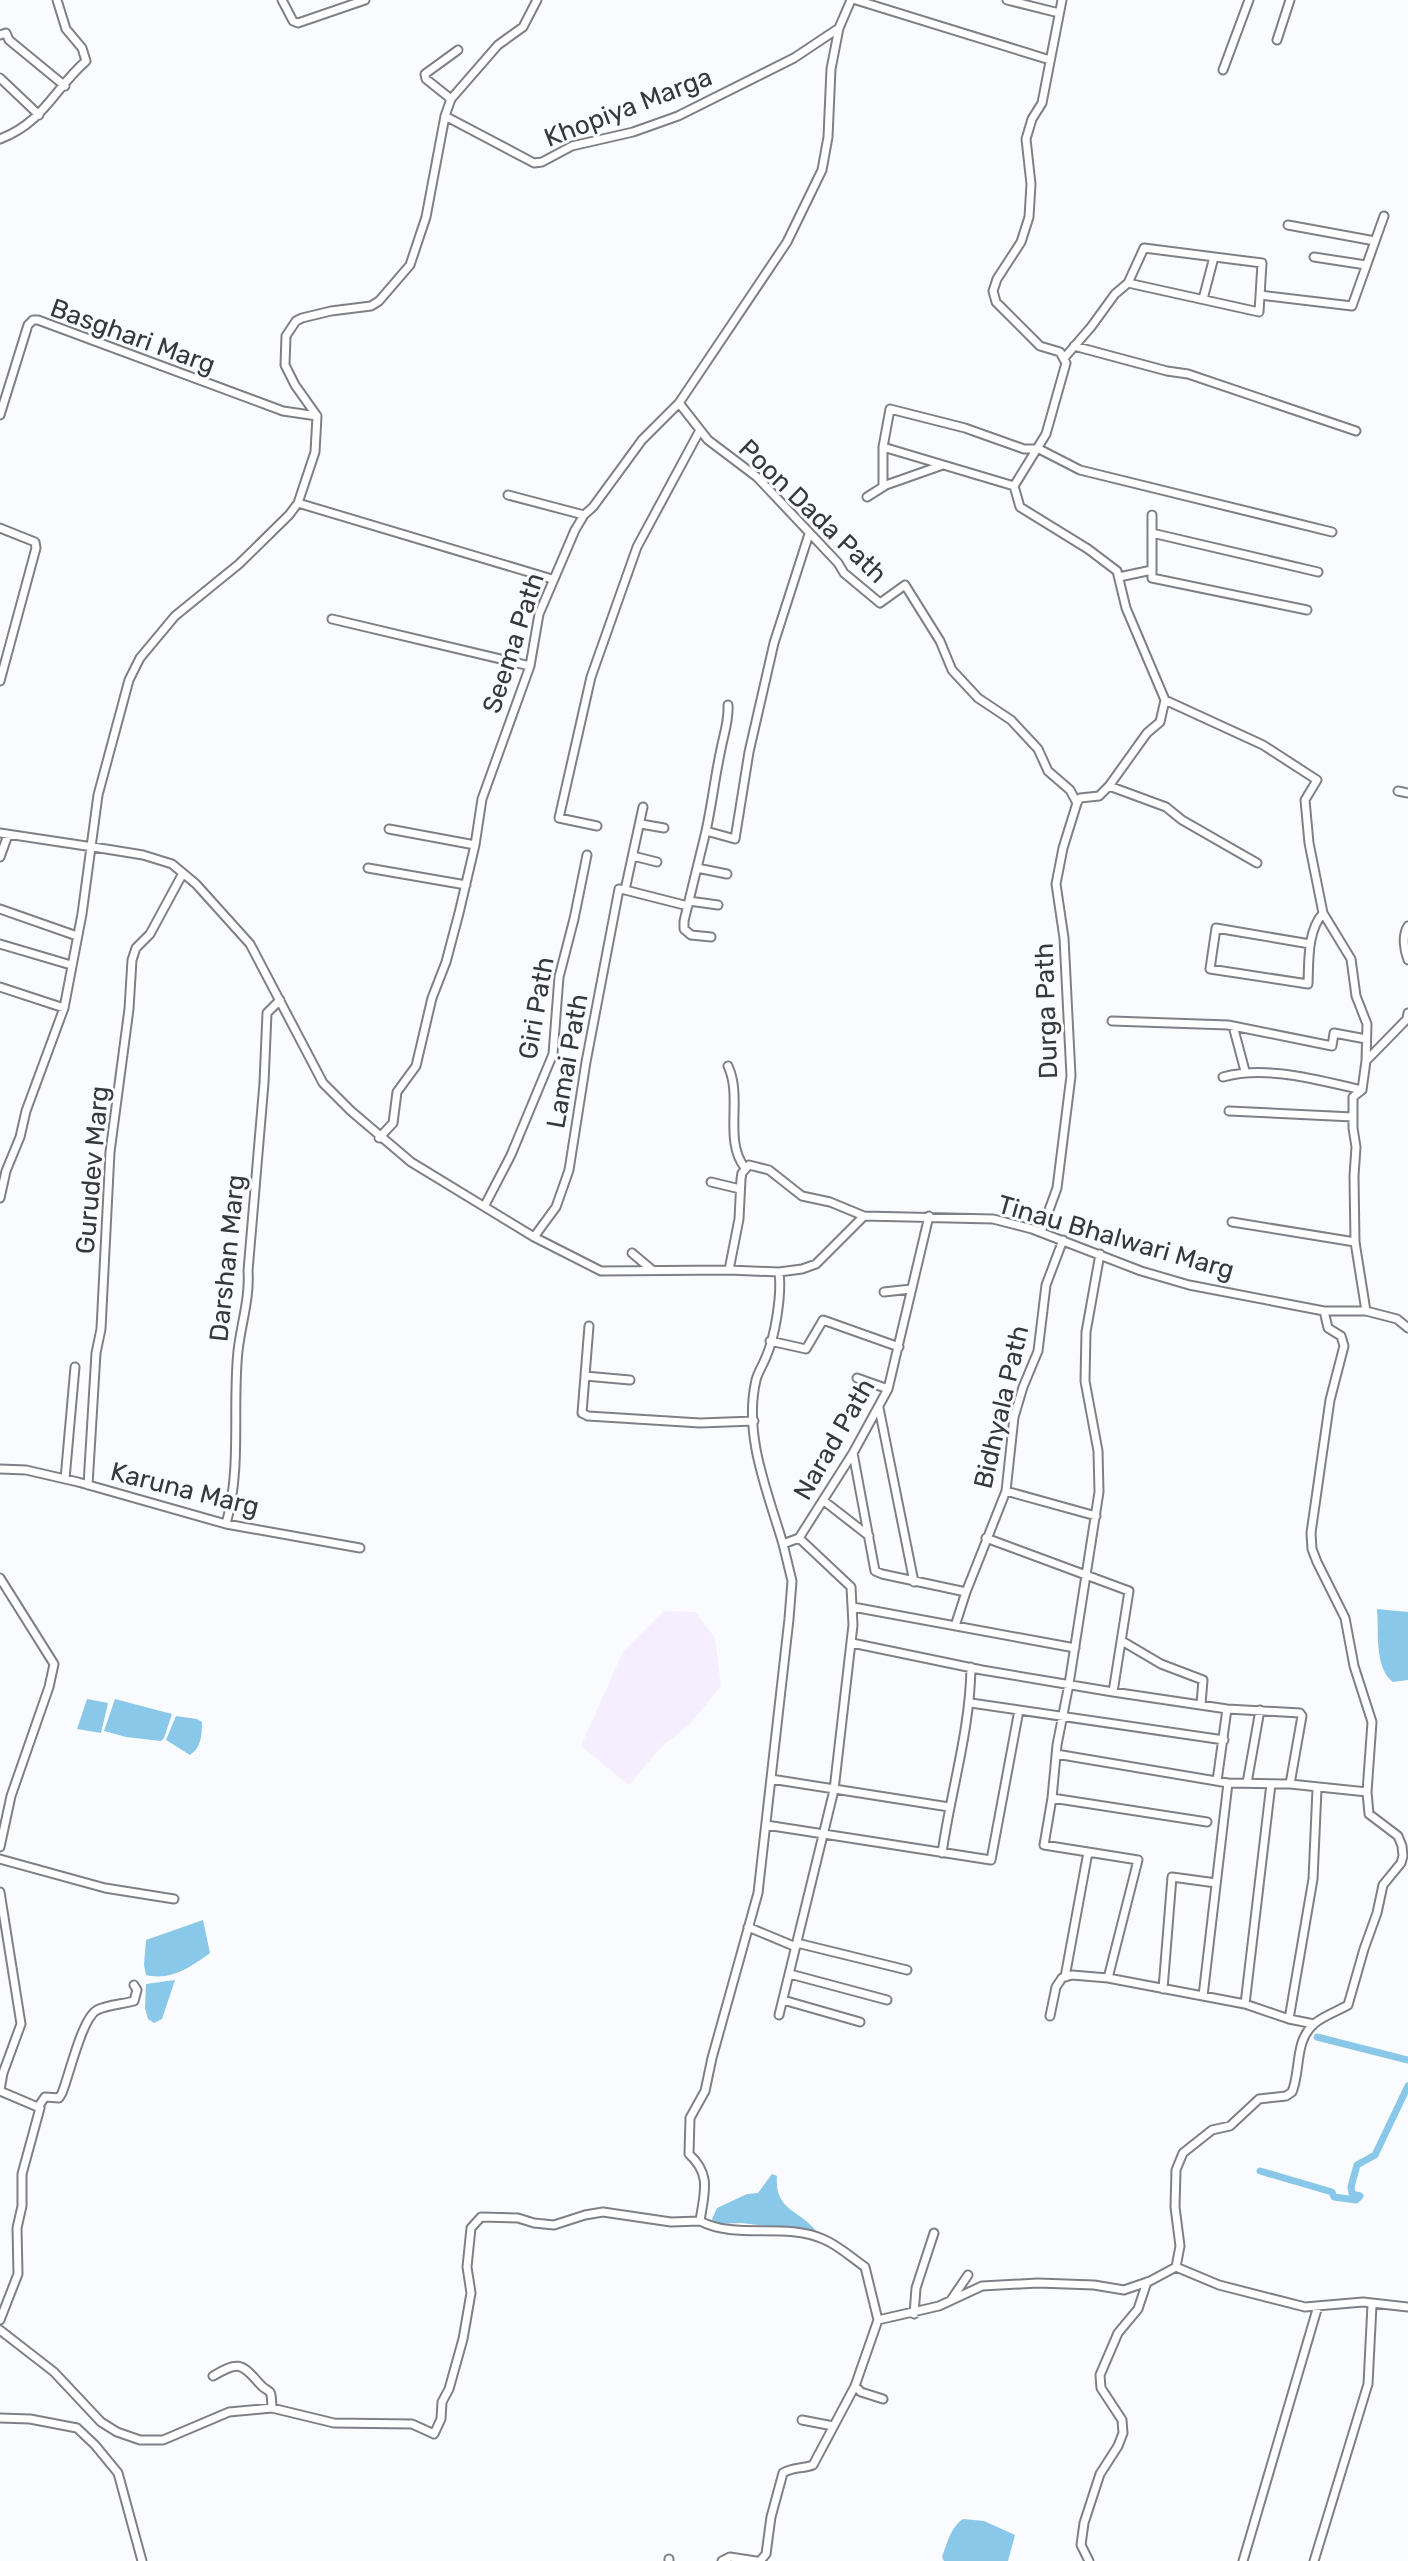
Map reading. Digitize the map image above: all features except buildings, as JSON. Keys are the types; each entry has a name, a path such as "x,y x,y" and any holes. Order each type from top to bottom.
{"street":[{"path":"0,139 39,115 86,61 82,48 66,29 57,0"},
{"path":"282,0 293,21 298,23 365,0"},
{"path":"0,1198 26,1111 64,1008 106,762 129,680 140,658 178,613 239,564 298,503 315,452 317,416 285,365 286,336 291,326 302,318 371,306 410,265 426,217 451,99 498,45 523,27 537,0"},
{"path":"839,28 853,0 1050,60"},
{"path":"1007,0 1059,13"},
{"path":"1062,0 1042,103 1032,119 1026,139 1031,184 1029,217 1021,242 997,279 993,291 996,302 1040,346 1060,352 1066,363 1053,416 1039,449 1033,453 1014,486 1020,507 1117,571 1126,608 1165,700 1160,722 1147,733 1109,786 1099,796 1080,798 1077,803"},
{"path":"1223,70 1249,0"},
{"path":"1277,40 1290,0"},
{"name":"Khopiya Marga","path":"445,116 524,159 542,162 572,146 633,132 678,116 794,58 839,28"},
{"name":"Seema Path","path":"379,1138 393,1123 397,1092 416,1066 432,998 446,962 466,885 482,799 530,666 539,614 552,579 584,515 642,440 679,403 787,242 822,170 828,137 831,69 839,28"},
{"path":"0,35 6,33 9,40 65,86"},
{"path":"451,99 426,79 425,74 458,50"},
{"path":"0,78 39,115"},
{"path":"1260,295 1352,306 1384,216"},
{"path":"1288,225 1375,241"},
{"path":"1065,357 1115,294 1128,283 1144,248 1262,263 1259,312 1128,283"},
{"path":"1203,299 1214,257"},
{"path":"1314,257 1366,265"},
{"name":"Basghari Marg","path":"0,415 28,325 38,320 283,411 317,416"},
{"path":"1074,346 1201,378 1356,431"},
{"name":"Poon Dada Path","path":"679,403 708,440 757,477 844,573 880,603 905,585 940,641 952,670 978,698 1011,720 1038,749 1048,771 1070,790 1077,803"},
{"path":"883,487 883,447 890,409 965,428 1024,449 1039,449 1080,470 1332,532"},
{"path":"597,826 559,818 591,677 637,547 700,430"},
{"path":"883,447 1014,486"},
{"path":"867,497 883,487 942,465"},
{"path":"508,495 584,515"},
{"path":"298,503 552,579"},
{"path":"1152,515 1152,578 1307,610"},
{"path":"0,681 36,548 35,542 30,539 1,531"},
{"path":"1152,533 1318,572"},
{"path":"706,831 735,839 749,752 774,643 809,534"},
{"path":"1119,577 1152,570"},
{"path":"332,619 530,666"},
{"path":"1165,700 1263,745 1317,780 1305,800 1309,843 1323,913 1351,959 1356,996 1367,1024 1362,1090 1353,1097 1355,1242 1366,1311"},
{"path":"711,937 691,935 684,929 715,790 720,750 729,718 728,705"},
{"path":"1109,786 1166,807 1182,820 1257,863"},
{"path":"1398,791 1408,793"},
{"name":"Durga Path","path":"1041,1232 1057,1188 1071,1076 1064,938 1056,884 1077,803"},
{"path":"643,807 625,890 688,904 718,905"},
{"path":"641,824 664,828"},
{"path":"389,829 475,845"},
{"path":"0,857 4,834 143,855 172,864 196,884 250,944 323,1083 379,1138 411,1162 534,1237 601,1271 779,1272 816,1264 864,1216 830,1202 802,1196 763,1167 755,1165 745,1168"},
{"name":"Giri Path","path":"485,1205 511,1155 553,1054 559,977 587,855"},
{"path":"633,856 657,862"},
{"path":"368,868 466,885"},
{"path":"697,868 727,874"},
{"name":"Gurudev Marg","path":"88,1485 96,1353 101,1329 110,1152 129,1009 132,960 136,948 150,934 183,873"},
{"name":"Lamai Path","path":"534,1237 556,1207 569,1170 619,889 625,890"},
{"path":"0,909 77,936"},
{"path":"1310,944 1216,928 1210,969 1308,984 1310,944 1315,924 1323,913"},
{"path":"1408,926 1405,930 1408,960"},
{"path":"0,944 71,965"},
{"path":"0,987 64,1008"},
{"name":"Darshan Marg","path":"226,1524 234,1476 238,1350 249,1285 267,1013 280,1000"},
{"path":"1366,1061 1407,1019 1408,1013"},
{"path":"1112,1021 1233,1026 1332,1046 1334,1033 1366,1039"},
{"path":"1233,1026 1245,1071"},
{"path":"728,1066 734,1085 736,1154 745,1168 729,1270"},
{"path":"1223,1077 1245,1071 1307,1078 1362,1090"},
{"path":"1229,1111 1353,1117"},
{"path":"711,1182 740,1189"},
{"name":"Tinau Bhalwari Marg","path":"864,1216 993,1219 1041,1232 1141,1271 1189,1285 1324,1311 1366,1311 1397,1319 1408,1328"},
{"name":"Narad Path","path":"799,1538 853,1453 888,1389 929,1216"},
{"path":"1232,1222 1355,1242"},
{"name":"Bidhyala Path","path":"955,1626 1006,1491 1014,1417 1038,1351 1046,1285 1063,1240"},
{"path":"632,1253 651,1269"},
{"path":"1100,1254 1086,1332 1085,1381 1100,1473 1096,1516 1044,1845 1138,1860 1108,1978"},
{"path":"700,2221 705,2176 699,2163 689,2154 690,2118 705,2091 758,1893 792,1581 765,1489 754,1421 756,1378 768,1354 781,1291 779,1272"},
{"path":"884,1292 911,1289"},
{"path":"1176,2267 1180,2246 1175,2207 1176,2170 1183,2153 1212,2130 1230,2126 1259,2099 1286,2096 1292,2092 1301,2046 1314,2024 1348,2005 1383,1885 1401,1863 1402,1846 1398,1836 1369,1814 1367,1792 1372,1722 1354,1666 1345,1618 1312,1549 1311,1533 1327,1416 1344,1346 1341,1336 1328,1328 1324,1311"},
{"path":"770,1341 806,1349 823,1320 899,1347"},
{"path":"589,1326 582,1413 588,1416 717,1423 754,1421"},
{"path":"65,1479 75,1367"},
{"path":"585,1376 630,1380"},
{"path":"857,1378 888,1389"},
{"path":"879,1408 914,1582"},
{"path":"853,1453 877,1573 966,1592"},
{"name":"Karuna Marg","path":"0,1469 26,1470 65,1479 226,1524 360,1548"},
{"path":"1006,1491 1096,1516"},
{"path":"824,1501 869,1536"},
{"path":"779,2015 834,1790 852,1643 853,1607 851,1587 846,1580 799,1538 783,1544"},
{"path":"986,1538 1129,1591 1113,1692"},
{"path":"0,1578 54,1664 11,1796 0,1847"},
{"path":"853,1607 1075,1648"},
{"path":"1122,1641 1161,1664 1203,1680 1201,1704"},
{"path":"852,1643 1113,1692 1227,1709 1302,1715 1290,1784"},
{"path":"942,1853 971,1703 971,1667"},
{"path":"971,1703 1224,1740"},
{"path":"1217,1781 1227,1709"},
{"path":"766,1825 991,1860 1019,1710"},
{"path":"1247,1783 1260,1710"},
{"path":"1056,1754 1228,1783 1290,1784 1367,1792"},
{"path":"771,1779 949,1807"},
{"path":"1203,1996 1228,1783"},
{"path":"1245,2004 1271,1784"},
{"path":"1289,2019 1313,1879 1317,1789"},
{"path":"1052,1798 1207,1822"},
{"path":"1065,1977 1088,1852"},
{"path":"0,1859 105,1888 174,1899"},
{"path":"1163,1989 1172,1877 1216,1883"},
{"path":"0,1892 21,2024 3,2073 0,2091 38,2107"},
{"path":"748,1927 797,1945 907,1970"},
{"path":"790,1974 887,2000"},
{"path":"1050,2016 1056,1987 1062,1978 1108,1978 1245,2004 1314,2024"},
{"path":"0,2320 18,2274 17,2228 22,2206 22,2174 38,2107 45,2097 59,2098 62,2093 84,2027 92,2013 134,2001 137,1990 134,1985"},
{"path":"783,2000 860,2022"},
{"path":"0,2330 54,2372 101,2422 140,2440 163,2440 229,2412 272,2408 334,2423 412,2424 434,2434 463,2339 471,2293 467,2267 471,2228 481,2217 518,2218 554,2225 603,2212 671,2222 700,2221 714,2228 799,2233 823,2239 865,2267 878,2320 855,2386 813,2465 801,2469 790,2468 783,2473 771,2517 766,2554 758,2561 730,2557 722,2561"},
{"path":"914,2314 916,2288 934,2233"},
{"path":"878,2320 914,2314 950,2302 982,2286 1094,2285 1124,2290 1176,2267"},
{"path":"1176,2267 1219,2285 1305,2307 1363,2302 1408,2307"},
{"path":"950,2302 968,2275"},
{"path":"1089,2561 1081,2545 1084,2523 1100,2474 1123,2433 1122,2420 1101,2388 1100,2375 1118,2333 1138,2309 1147,2282"},
{"path":"1314,2561 1368,2384 1372,2305"},
{"path":"1243,2561 1318,2306"},
{"path":"213,2376 225,2369 243,2367 258,2383 270,2390 273,2395 272,2408"},
{"path":"855,2386 861,2392 883,2399"},
{"path":"0,2418 30,2419 77,2428 95,2445 118,2473 142,2561"},
{"path":"802,2420 833,2426"}],"shaded area":[{"path":"664,1611 695,1612 715,1638 721,1686 690,1724 662,1746 629,1785 581,1746 623,1652"}],"water":[{"path":"1377,1609 1408,1612 1408,1680 1393,1682 1383,1668"},
{"path":"87,1699 108,1703 101,1733 77,1729"},
{"path":"115,1699 172,1714 164,1738 161,1741 126,1737 104,1731"},
{"path":"176,1716 202,1722 199,1745 190,1755 166,1740"},
{"path":"203,1920 210,1953 188,1968 172,1974 146,1975 146,1940"},
{"path":"175,1980 162,2019 154,2023 148,2019 145,2008 146,1984"},
{"path":"772,2174 777,2176 777,2188 784,2203 817,2232 742,2223 715,2224 712,2219 717,2208 747,2194 758,2193"},
{"path":"963,2519 984,2521 1015,2535 1008,2561 944,2561 942,2557 950,2536"}],"waterway":[{"path":"1317,2037 1408,2060"},
{"path":"1260,2171 1332,2192 1334,2197 1356,2200 1360,2196 1352,2194 1351,2187 1357,2165 1375,2155 1408,2086"}]}
